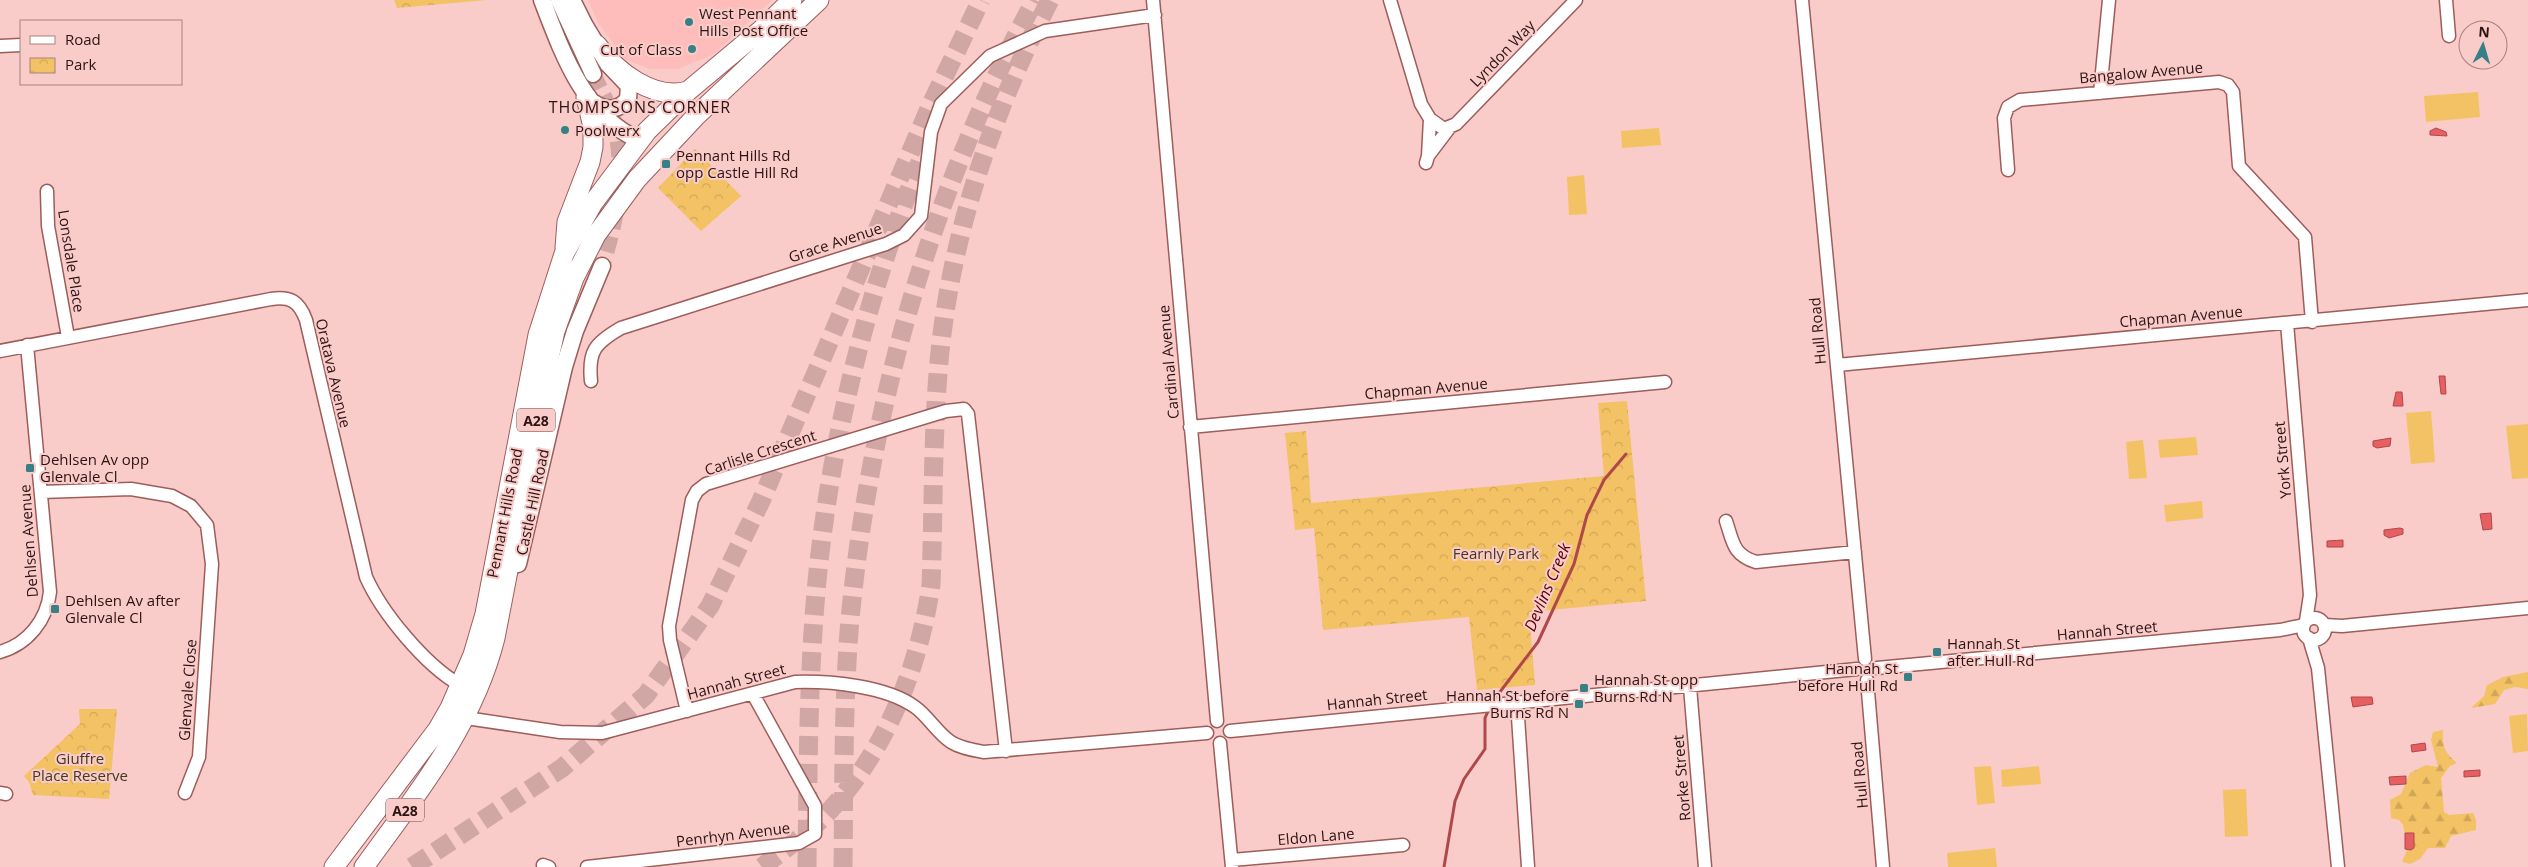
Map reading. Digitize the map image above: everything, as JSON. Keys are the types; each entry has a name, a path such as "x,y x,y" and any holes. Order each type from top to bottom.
{"highway":[{"name":"Pennant Hills Road","path":"334,867 429,742 460,685 473,655 485,614 538,335 564,254 593,203 640,140 688,91 761,30 792,0"},
{"name":"Pennant Hills Road","path":"364,867 427,780 466,718 491,654 553,340 574,278 596,235 619,201 697,115 819,0"},
{"path":"597,45 620,70 643,85 669,93 688,91"},
{"path":"564,254 567,222 590,162 593,147 593,128 586,97"},
{"path":"640,140 655,142 697,115"}],"main road":[{"path":"542,0 562,49 586,97 609,120 640,140"},
{"path":"559,0 593,74"},
{"path":"572,0 611,68 628,84 629,96 623,104 612,109 601,107 586,97"},
{"name":"Castle Hill Road","path":"491,654 504,628 564,367 575,332 602,266"}],"street":[{"name":"Cardinal Avenue","path":"1154,0 1190,427 1218,721"},
{"name":"Lyndon Way","path":"1390,0 1422,104 1430,119 1427,159 1450,127 1576,0"},
{"name":"Hull Road","path":"1802,0 1855,552 1861,664"},
{"path":"2100,93 2109,0"},
{"path":"2446,0 2449,36"},
{"name":"Grace Avenue","path":"592,382 591,355 602,339 621,328 886,244 904,235 921,216 931,132 941,104 990,56 1045,31 1155,15"},
{"path":"0,46 20,45"},
{"name":"Bangalow Avenue","path":"2008,170 2004,118 2008,107 2020,100 2219,82 2228,85 2233,92 2239,166 2305,237 2312,322"},
{"path":"1430,119 1441,128 1450,127"},
{"name":"Lonsdale Place","path":"47,191 48,226 68,337"},
{"name":"Oratava Avenue","path":"0,351 282,297 293,300 302,308 306,320 366,577 385,610 406,635 449,679 460,685"},
{"name":"Chapman Avenue","path":"1837,365 2312,322 2528,300"},
{"name":"York Street","path":"2287,323 2310,595 2338,867"},
{"name":"Dehlsen Avenue","path":"0,652 16,645 34,631 43,620 49,602 49,566 27,345"},
{"name":"Chapman Avenue","path":"1190,427 1665,382"},
{"name":"Carlisle Crescent","path":"687,711 670,640 669,626 692,500 697,491 706,484 966,405 1006,751"},
{"name":"Glenvale Close","path":"41,492 131,489 172,496 191,506 207,525 212,564 199,757 185,793"},
{"path":"1726,520 1736,550 1743,558 1756,562 1855,552"},
{"name":"Hannah Street","path":"1877,668 2528,608"},
{"path":"1873,661 1877,668 1875,676 1867,680 1860,677 1861,664 1873,661"},
{"name":"Hannah Street","path":"1230,731 1511,702 1690,686 1861,664"},
{"name":"Hull Road","path":"1867,680 1883,867"},
{"name":"Hannah Street","path":"466,718 490,723 583,734 602,733 795,682 806,682 828,683 883,692 915,707 951,742 984,752 1207,733"},
{"name":"Rorke Street","path":"1690,686 1705,867"},
{"name":"Penrhyn Avenue","path":"587,867 799,843 815,834 815,806 753,694"},
{"path":"1511,702 1528,867"},
{"path":"1218,721 1226,724 1230,731 1228,737 1220,743 1213,742 1207,733 1209,725 1218,721"},
{"path":"1220,743 1232,864"},
{"name":"Eldon Lane","path":"1232,864 1403,845"}],"shaded area":[{"path":"588,0 772,0 714,54 678,69 650,69 624,59 599,24"},
{"path":"2436,128 2446,132 2447,136 2430,135 2430,131"},
{"path":"2439,376 2445,376 2446,394 2441,394"},
{"path":"2396,392 2402,392 2403,406 2393,406"},
{"path":"2391,438 2390,446 2377,448 2373,446 2373,441"},
{"path":"2491,513 2492,529 2483,530 2480,514"},
{"path":"2403,529 2403,534 2389,538 2384,535 2384,530"},
{"path":"2343,540 2343,547 2327,547 2327,541"},
{"path":"2351,697 2372,697 2373,704 2353,707"},
{"path":"2425,743 2426,750 2412,752 2411,745"},
{"path":"2480,770 2480,776 2464,777 2464,771"},
{"path":"2406,776 2406,784 2390,785 2389,777"},
{"path":"2405,833 2414,833 2414,848 2411,850 2405,849"}],"green space":[{"path":"394,0 487,0 397,8"},
{"path":"2478,92 2480,117 2426,122 2424,96"},
{"path":"1659,128 1661,145 1622,148 1621,131"},
{"path":"695,149 741,196 701,231 658,188"},
{"path":"1584,175 1587,214 1569,215 1567,177"},
{"name":"Fearnly Park","path":"1627,401 1646,601 1529,612 1535,685 1477,690 1469,617 1323,630 1314,528 1295,530 1285,433 1306,431 1311,503 1604,476 1598,403"},
{"path":"2431,411 2435,462 2411,464 2406,413"},
{"path":"2528,424 2528,478 2512,479 2506,426"},
{"path":"2196,437 2198,455 2160,458 2158,440"},
{"path":"2143,440 2147,478 2129,479 2126,442"},
{"path":"2202,501 2203,518 2166,522 2164,505"},
{"path":"2528,672 2528,689 2515,687 2504,690 2495,704 2471,708 2484,696 2487,685 2503,677"},
{"name":"Giuffre Place Reserve","path":"79,709 117,709 109,799 33,795 29,782 24,776 80,724"},
{"path":"2527,714 2528,751 2513,753 2509,716"},
{"path":"2443,730 2445,748 2457,763 2450,766 2441,778 2444,812 2449,815 2473,813 2476,820 2476,830 2451,836 2445,848 2428,848 2420,859 2410,864 2402,862 2408,848 2403,825 2399,820 2391,818 2390,800 2401,794 2410,773 2426,765 2438,767 2431,740 2433,732"},
{"path":"1991,766 1995,803 1977,805 1974,767"},
{"path":"2039,766 2041,784 2002,787 2001,770"},
{"path":"2246,789 2248,836 2225,837 2223,790"},
{"path":"1995,848 1997,867 1948,867 1947,853"}],"waterway":[{"name":"Devlins Creek","path":"1493,701 1538,642 1574,564 1587,515 1604,480 1626,454"},
{"name":"Devlins Creek","path":"1444,867 1455,801 1464,779 1485,749 1485,718 1489,709"}],"tunnel":[{"path":"412,867 562,768 646,695 710,606 761,501 932,102 981,0"},
{"path":"843,867 845,712 850,619 860,538 873,458 890,379 911,300 936,223 965,147 998,73 1035,0"},
{"path":"762,867 816,824 852,784 885,732 909,675 926,615 931,585 938,372 947,297 956,253 967,209 995,124 1030,40 1050,0"},
{"path":"593,74 611,113 617,137 620,174 616,212 602,266"},
{"path":"807,867 813,626 830,481 840,426 867,317 902,209 922,157"}],"place":[{"name":"West Pennant Hills Post Office","path":"689,22"},
{"name":"Cut of Class","path":"692,49"},
{"name":"Poolwerx","path":"565,130"},
{"name":"Pennant Hills Rd opp Castle Hill Rd","path":"666,164"},
{"name":"Dehlsen Av opp Glenvale Cl","path":"30,468"},
{"name":"Dehlsen Av after Glenvale Cl","path":"55,609"},
{"name":"Hannah St after Hull Rd","path":"1937,652"},
{"name":"Hannah St before Hull Rd","path":"1908,677"},
{"name":"Hannah St opp Burns Rd N","path":"1584,688"},
{"name":"Hannah St before Burns Rd N","path":"1579,704"}],"district":[{"name":"THOMPSONS CORNER","path":"640,107"}]}
